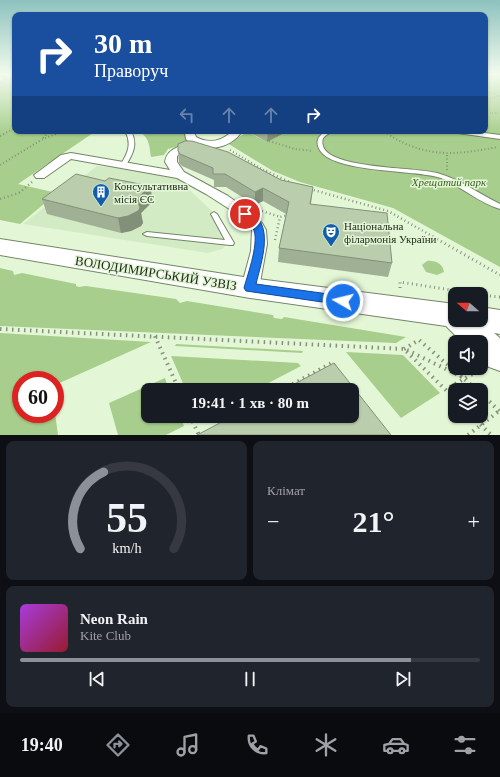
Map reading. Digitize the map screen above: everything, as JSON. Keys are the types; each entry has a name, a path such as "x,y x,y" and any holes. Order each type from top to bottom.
{"main road":[{"name":"ВОЛОДИМИРСЬКИЙ УЗВІЗ","path":"0,247 250,288 448,317"},
{"path":"465,327 500,357"}],"street":[{"path":"190,134 190,139 206,145 219,144 231,139 235,134"},
{"path":"180,174 171,162 172,155 179,150 198,143"},
{"path":"40,175 65,158 71,156 180,174 195,181 254,221 259,230 260,242 250,288"}],"lane":[{"path":"124,164 132,151 130,134"},
{"path":"325,134 320,141 324,152 330,156 351,163 419,171 447,178 500,207"},
{"path":"479,134 500,137"},
{"path":"147,234 230,243 214,214"}],"path":[{"path":"488,99 500,96"},
{"path":"488,112 500,113"},
{"path":"0,136 12,130"},
{"path":"41,140 47,134"},
{"path":"0,165 41,140 56,134"},
{"path":"389,134 397,140 413,147 447,155 466,153 500,146"},
{"path":"269,141 295,149 324,152"},
{"path":"219,144 275,176 299,186"},
{"path":"447,155 447,178"},
{"path":"0,199 19,194 40,175"},
{"path":"305,188 388,211 500,275"},
{"path":"274,246 280,217 288,215"},
{"path":"400,288 400,282 448,289"},
{"path":"488,305 495,315"},
{"path":"0,329 404,349 465,379"},
{"path":"155,336 176,383"},
{"path":"404,349 419,340 469,383"},
{"path":"404,349 448,392"},
{"path":"295,383 332,363 337,369"},
{"path":"458,383 470,375"},
{"path":"468,435 500,411 488,400"},
{"path":"193,423 199,435 206,431"},
{"path":"482,425 491,435"}],"shaded area":[{"path":"97,166 122,168 178,179 219,218 227,240 226,245 222,249 208,253 23,224"}],"green space":[{"path":"0,94 12,94 12,134 92,134 18,184 57,193 20,224 0,220"},
{"name":"Хрещатий парк","path":"488,94 500,94 500,267 393,208 300,182 273,171 227,143 244,134 252,134 267,142 280,134 488,134"},
{"path":"143,134 189,134 191,139 182,145 168,149 164,155 151,157 149,146"},
{"path":"427,261 440,264 444,272 437,275 426,272 422,265"},
{"path":"0,268 13,271 14,275 22,273 76,284 76,286 79,287 86,286 176,299 180,303 187,301 273,315 274,318 282,319 284,317 406,337 396,343 0,326"},
{"path":"0,333 151,342 64,381 64,371 12,371 12,423 56,423 58,435 0,435"},
{"path":"176,344 303,351 302,353 175,346"},
{"path":"346,352 403,355 440,393 401,418"},
{"path":"171,356 298,363 301,366 268,383 183,383"},
{"path":"165,378 167,383 154,383"},
{"path":"141,389 141,423 183,423 184,426 166,435 118,435 109,403"}],"building":[{"path":"185,141 192,141 228,152 281,180 313,187 310,204 387,213 392,263 279,248 289,202 263,188 255,192 225,174 213,174 213,168 180,154 178,151 178,144"},
{"path":"76,174 105,181 109,178 150,186 137,199 140,208 138,211 128,216 118,218 42,199"},
{"path":"334,363 350,383 296,383"},
{"path":"359,395 391,435 197,435 220,423 359,423"}],"place":[{"name":"Консультативна місія ЄС","path":"101,207"},
{"name":"Національна філармонія України","path":"331,247"}],"route":[{"path":"245,214 254,221 259,230 260,242 250,288 343,301"}]}
